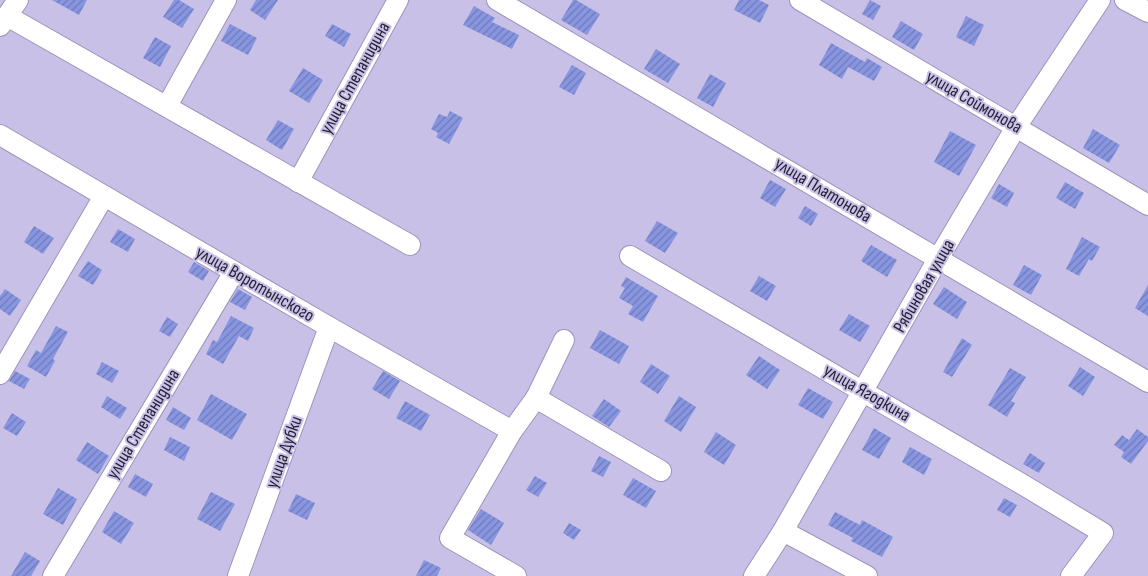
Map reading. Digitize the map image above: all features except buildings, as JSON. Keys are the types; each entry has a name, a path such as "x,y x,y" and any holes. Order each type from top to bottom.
{"street":[{"path":"166,106 226,0"},
{"name":"улица Степанидина","path":"298,182 398,0"},
{"name":"улица Платонова","path":"496,0 1148,382"},
{"name":"улица Соймонова","path":"800,0 1148,205"},
{"name":"Рябиновая улица","path":"754,576 784,531 938,259 1016,127 1100,0"},
{"path":"1125,0 1148,12"},
{"path":"5,18 166,106 410,244"},
{"name":"улица Воротынского","path":"0,135 329,327 512,431"},
{"path":"0,374 104,196"},
{"name":"улица Ягодкина","path":"630,256 864,391 1103,533 1071,576"},
{"name":"улица Степанидина","path":"53,576 234,272"},
{"name":"улица Дубки","path":"238,576 329,327"},
{"path":"516,576 450,538 512,431 536,398 564,340"},
{"path":"536,398 661,471"},
{"path":"784,531 867,576"}]}
